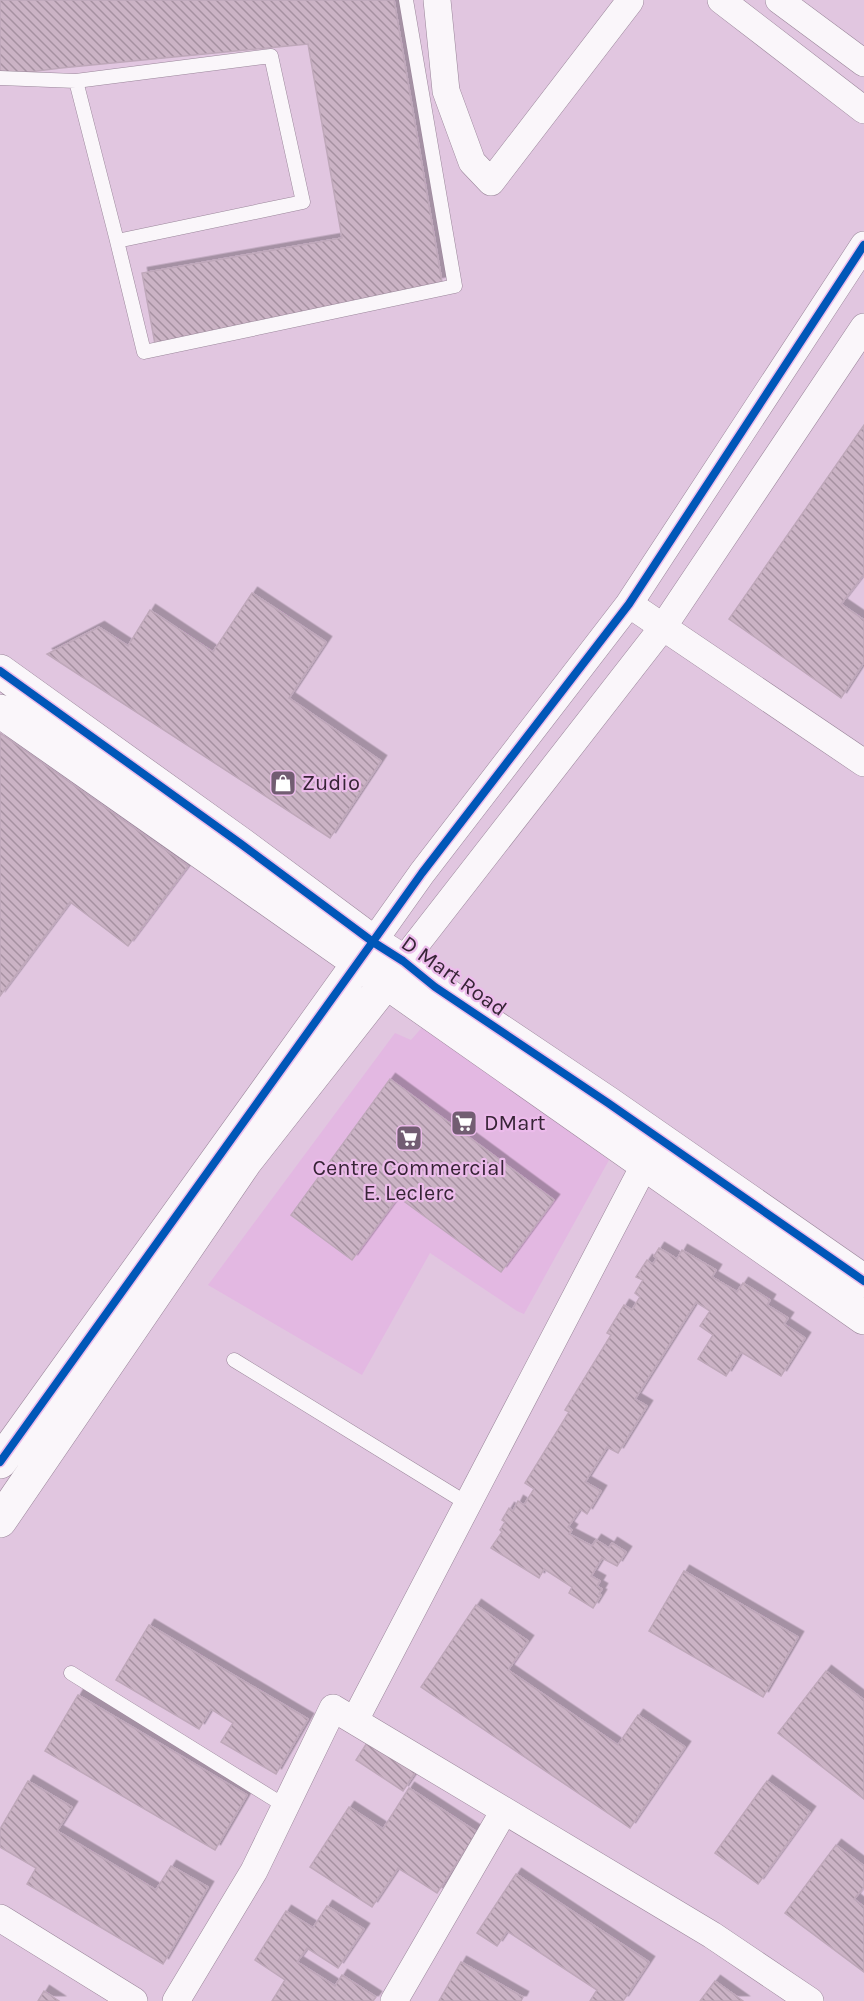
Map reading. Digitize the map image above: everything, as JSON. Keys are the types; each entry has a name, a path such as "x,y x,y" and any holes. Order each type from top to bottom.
{"street":[{"path":"437,0 446,91 472,162 492,182 623,11 629,0"},
{"path":"722,0 864,110"},
{"path":"779,0 864,63"},
{"path":"0,1521 365,953 422,873 629,604 864,245"},
{"path":"0,1462 224,1171 395,972 663,627 864,327"},
{"path":"629,604 864,763"},
{"name":"D Mart Road","path":"0,671 241,844 365,953"},
{"name":"D Mart Road","path":"0,711 395,972 645,1164 864,1318"},
{"name":"D Mart Road","path":"395,972 435,987 608,1103 864,1281"},
{"path":"355,1720 645,1164"},
{"path":"176,2001 254,1871 333,1708 712,1935 810,2001"},
{"path":"394,2001 504,1811"},
{"path":"0,1918 134,2001"}],"lane":[{"path":"76,81 144,352 455,286 406,0"},
{"path":"0,78 76,81 271,56 303,202 117,241"},
{"path":"234,1360 468,1504"},
{"path":"71,1673 285,1806"}],"shaded area":[{"path":"424,1025 609,1160 524,1314 430,1253 362,1375 208,1285 395,1033 411,1040"}],"building":[{"path":"0,0 394,0 442,282 155,344 142,273 342,238 308,44 5,75 0,70"},
{"path":"864,425 864,574 841,604 864,620 864,662 841,698 729,619"},
{"path":"252,593 326,642 289,698 381,761 330,838 47,654 99,627 128,646 150,610 213,652"},
{"path":"0,733 188,866 128,946 70,902 0,996"},
{"name":"Centre Commercial E. Leclerc","path":"390,1079 554,1200 501,1272 398,1197 352,1260 291,1215"},
{"path":"659,1248 677,1259 682,1250 716,1270 712,1277 737,1292 743,1283 770,1300 767,1305 788,1318 784,1324 805,1338 781,1376 741,1352 726,1376 698,1359 713,1335 700,1326 710,1311 696,1302 635,1399 647,1406 618,1453 607,1447 585,1482 601,1491 587,1514 580,1509 568,1527 572,1530 569,1534 592,1546 596,1540 609,1548 612,1543 626,1552 617,1566 602,1558 591,1576 600,1581 597,1586 602,1589 593,1608 569,1593 572,1587 544,1569 539,1578 491,1548 502,1532 500,1530 505,1522 502,1520 509,1508 513,1511 518,1501 524,1505 534,1489 525,1483 569,1412 565,1410 611,1335 607,1333 624,1305 632,1310 640,1297 635,1293 643,1280 636,1277 647,1260 653,1264 657,1258 654,1256"},
{"path":"684,1571 798,1637 763,1697 649,1631"},
{"path":"476,1605 528,1641 508,1670 618,1745 638,1715 685,1747 630,1828 421,1687"},
{"path":"149,1625 308,1719 276,1774 221,1742 233,1723 211,1709 199,1729 116,1680"},
{"path":"826,1671 864,1700 864,1799 778,1733"},
{"path":"78,1695 247,1795 215,1850 45,1751"},
{"path":"372,1735 420,1765 403,1791 356,1760"},
{"path":"28,1781 72,1807 57,1831 156,1890 171,1866 208,1887 163,1964 27,1884 36,1868 0,1847 0,1829"},
{"path":"767,1781 810,1812 758,1884 715,1853"},
{"path":"409,1788 477,1832 437,1893 398,1868 372,1907 310,1867 349,1807 383,1829"},
{"path":"836,1845 864,1866 864,1887 854,1899 864,1907 864,1972 785,1913"},
{"path":"516,1874 649,1962 623,2001 590,2001 597,1990 507,1931 497,1946 477,1933"},
{"path":"327,1906 364,1929 338,1968 307,1948 297,1962 335,1986 342,1975 376,1997 373,2001 272,2001 285,1980 255,1960 286,1911 313,1928"},
{"path":"461,1962 523,1997 521,2001 439,2001"},
{"path":"715,1981 743,2001 700,2001"},
{"path":"44,1991 59,2001 38,2001"}],"cycle path":[{"path":"0,1462 422,873 629,604 864,245"},
{"path":"0,671 373,942 403,961 435,987 608,1103 864,1281"}],"place":[{"name":"Zudio","path":"283,783"},
{"name":"DMart","path":"464,1123"},
{"name":"Centre Commercial E. Leclerc","path":"409,1138"}]}
